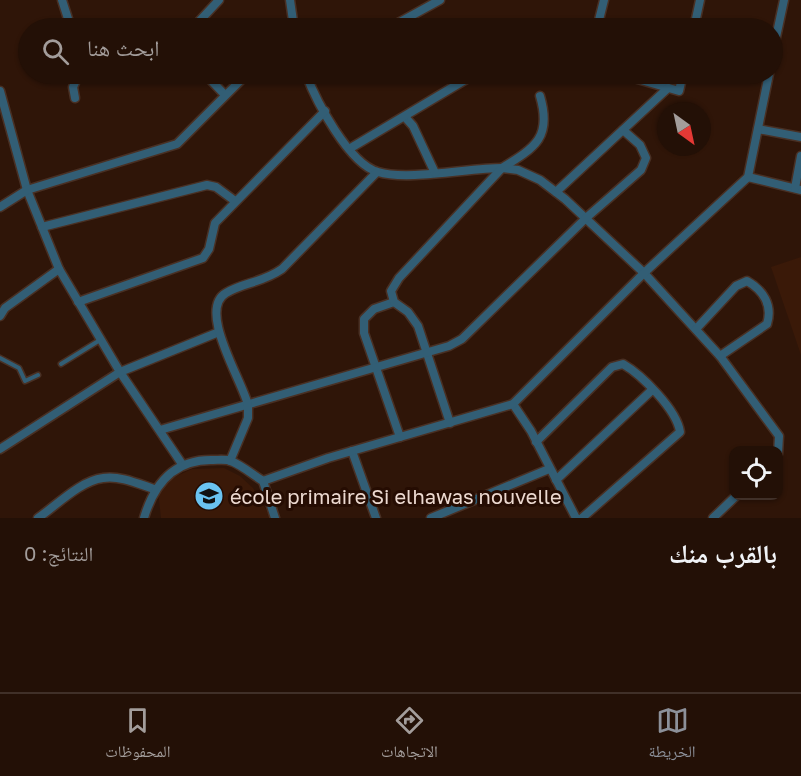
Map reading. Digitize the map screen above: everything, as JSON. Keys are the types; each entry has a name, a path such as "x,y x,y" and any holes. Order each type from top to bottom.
{"street":[{"path":"62,0 68,18"},
{"path":"203,18 219,0"},
{"path":"290,0 292,18"},
{"path":"407,18 440,0"},
{"path":"600,18 604,0"},
{"path":"696,18 700,0"},
{"path":"780,18 784,0"},
{"path":"74,84 75,98"},
{"path":"215,84 225,95"},
{"path":"0,207 27,190 168,149 184,137 237,84"},
{"path":"312,84 325,111 349,149 360,161 377,172 397,175 470,168 502,168 518,170 540,180 556,192 644,273 720,356 779,436 778,446"},
{"path":"349,149 459,84"},
{"path":"654,84 679,91 681,84"},
{"path":"263,481 352,451 513,404 644,273 748,177 767,84"},
{"path":"556,192 668,88"},
{"path":"450,423 418,326 408,312 394,302 391,291 399,279 502,168 524,155 542,135 546,117 540,96"},
{"path":"1,97 27,190 59,269 120,372 182,464"},
{"path":"78,302 202,258 209,249 215,223 325,111"},
{"path":"405,117 413,126 435,172"},
{"path":"758,129 801,137"},
{"path":"159,430 448,345 473,330 586,218 641,170 646,158 640,145 623,130"},
{"path":"748,177 798,189 801,156"},
{"path":"230,461 248,418 248,405 219,332 215,313 218,300 227,292 267,279 282,269 377,172"},
{"path":"42,227 207,185 216,187 235,201"},
{"path":"0,316 5,308 59,269"},
{"path":"696,329 736,286 747,280 758,287 769,306 767,324 720,356"},
{"path":"394,302 374,309 364,319 364,333 377,365 400,437"},
{"path":"0,449 120,372 219,332"},
{"path":"536,442 612,367 622,364 632,369 673,413 680,432 582,518"},
{"path":"556,480 652,390"},
{"path":"513,404 576,518"},
{"path":"352,451 376,518"},
{"path":"144,518 154,489 182,464 205,460 230,461 263,481 274,518"},
{"path":"430,518 549,469"},
{"path":"38,518 87,484 103,478 117,478 154,489"},
{"path":"713,518 731,500"}],"lane":[{"path":"61,364 101,339"},
{"path":"0,358 19,369 26,381 38,375"}],"shaded area":[{"path":"801,257 801,355 771,267"},
{"name":"école primaire Si elhawas nouvelle","path":"224,468 240,476 253,488 271,518 161,518 158,491 172,478 192,469"}],"place":[{"name":"école primaire Si elhawas nouvelle","path":"209,496"}]}
